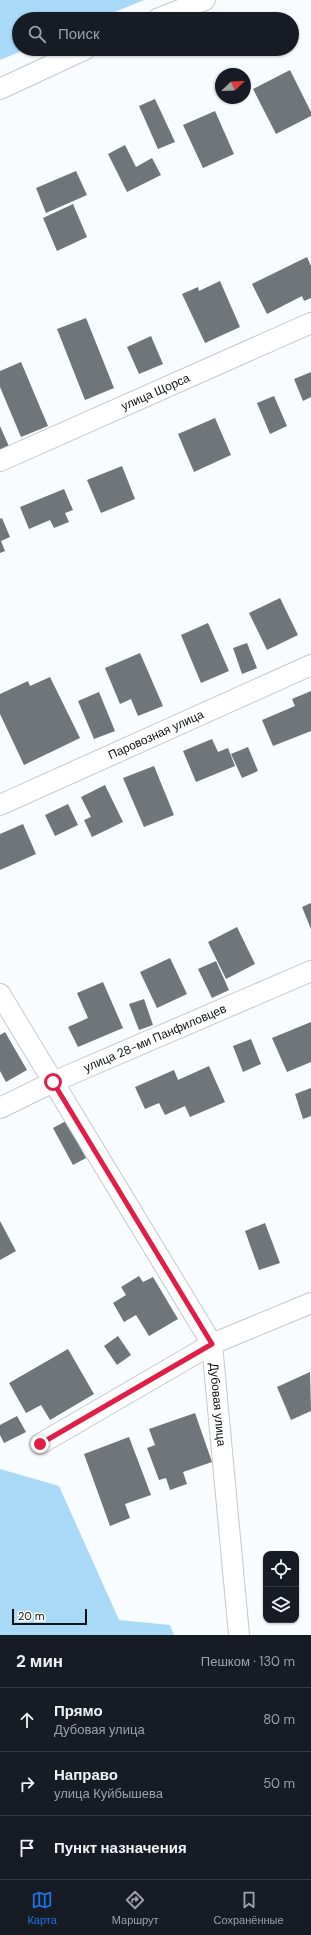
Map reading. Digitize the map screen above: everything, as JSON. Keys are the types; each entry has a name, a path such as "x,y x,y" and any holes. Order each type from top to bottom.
{"street":[{"path":"175,12 205,0"},
{"path":"0,89 71,56"},
{"name":"улица Щорса","path":"0,461 311,323"},
{"name":"Паровозная улица","path":"0,805 311,665"},
{"name":"улица 28-ми Панфиловцев","path":"0,1108 53,1082 311,971"},
{"name":"Дубовая улица","path":"0,994 212,1344 238,1635"},
{"path":"40,1444 212,1344 311,1303"}],"shaded area":[{"path":"0,0 144,0 115,12 12,12 12,55 0,60"},
{"path":"0,1469 59,1486 119,1620 170,1625 174,1635 0,1635"}],"building":[{"path":"290,70 311,112 311,116 276,134 253,89"},
{"path":"155,99 175,142 158,149 139,106"},
{"path":"215,111 234,154 203,168 183,125"},
{"path":"125,145 136,167 152,158 161,175 127,192 108,154"},
{"path":"76,171 87,195 46,213 36,188"},
{"path":"73,204 87,237 57,251 43,218"},
{"path":"307,257 311,266 311,298 304,301 302,296 267,314 252,284"},
{"path":"220,281 240,327 205,343 182,294 198,287 199,291"},
{"path":"86,318 114,388 85,400 57,329"},
{"path":"151,336 163,364 139,374 127,347"},
{"path":"21,362 48,426 21,437 0,387 0,371"},
{"path":"311,372 311,397 303,401 294,379"},
{"path":"274,396 287,426 270,434 257,403"},
{"path":"215,418 231,455 194,472 178,434"},
{"path":"0,426 11,451 0,456"},
{"path":"122,466 135,499 101,513 87,480"},
{"path":"64,489 73,510 65,513 69,522 54,528 50,520 29,529 20,507"},
{"path":"2,518 10,537 1,541 5,551 0,553 0,519"},
{"path":"280,598 298,635 267,650 249,613"},
{"path":"208,623 229,671 201,683 181,635"},
{"path":"247,643 257,668 242,674 233,648"},
{"path":"140,653 163,706 138,716 131,699 120,704 105,668"},
{"path":"50,677 80,738 24,765 0,714 0,694 28,681 30,686"},
{"path":"311,691 311,731 273,746 262,720 295,706 292,699"},
{"path":"99,692 115,731 94,739 78,701"},
{"path":"212,739 218,752 228,748 235,766 196,782 183,751"},
{"path":"248,747 258,771 242,778 231,754"},
{"path":"154,766 174,815 144,827 123,778"},
{"path":"105,785 123,822 92,837 84,820 91,817 81,797"},
{"path":"68,804 78,825 55,836 45,815"},
{"path":"23,824 36,854 0,870 0,834"},
{"path":"311,903 311,929 302,907"},
{"path":"237,927 255,964 226,979 208,942"},
{"path":"170,958 187,994 157,1008 140,972"},
{"path":"216,961 229,990 212,998 198,969"},
{"path":"103,982 123,1028 78,1047 68,1027 88,1018 77,993"},
{"path":"144,999 153,1025 139,1030 129,1004"},
{"path":"311,1022 311,1062 287,1072 272,1038"},
{"path":"5,1032 27,1070 6,1082 0,1071 0,1035"},
{"path":"251,1039 261,1064 243,1072 233,1046"},
{"path":"209,1066 225,1102 190,1117 185,1106 165,1115 159,1103 145,1109 135,1087 174,1070 178,1080"},
{"path":"311,1088 311,1116 303,1119 295,1094"},
{"path":"66,1121 86,1158 73,1165 53,1128"},
{"path":"0,1221 16,1251 0,1260"},
{"path":"265,1223 280,1263 259,1270 245,1231"},
{"path":"139,1276 143,1282 153,1277 178,1319 149,1336 136,1315 124,1322 113,1303 126,1295 121,1287"},
{"path":"118,1336 131,1355 117,1365 104,1346"},
{"path":"68,1349 94,1394 50,1420 41,1405 26,1413 9,1383"},
{"path":"310,1372 311,1411 291,1420 277,1387"},
{"path":"195,1413 212,1462 183,1472 187,1484 170,1490 166,1478 159,1480 147,1448 155,1445 149,1429"},
{"path":"17,1416 26,1432 4,1443 0,1435 0,1425"},
{"path":"129,1437 151,1495 125,1504 130,1518 110,1526 84,1454"}],"route":[{"path":"40,1444 212,1344 53,1082"}]}
